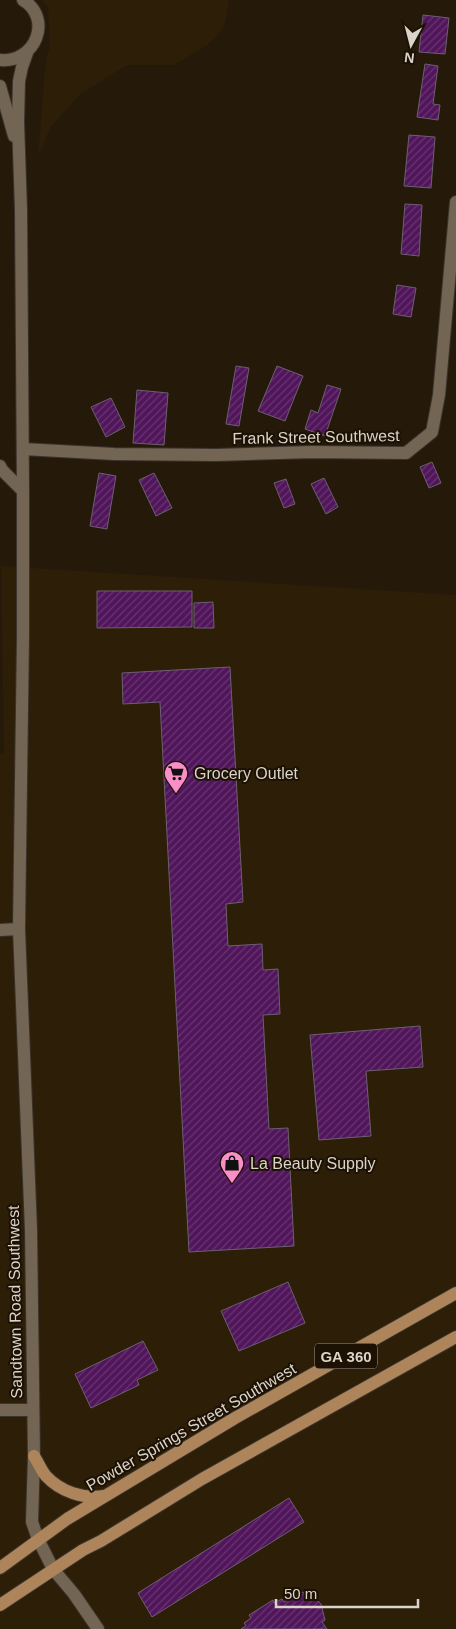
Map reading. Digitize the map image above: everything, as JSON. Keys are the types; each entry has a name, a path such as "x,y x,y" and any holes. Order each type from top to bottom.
{"main road":[{"name":"Powder Springs Street Southwest","path":"0,1568 67,1518 235,1418 456,1293"},
{"name":"GA 360","path":"0,1605 54,1569 202,1479 456,1337"},
{"path":"34,1456 46,1476 66,1490 86,1497 106,1495"}],"street":[{"name":"Sandtown Road Southwest","path":"25,1 36,15 38,25 38,36 27,53 20,81 23,635 19,929 31,1230 34,1456 32,1522 38,1539 54,1569 98,1629"},
{"path":"0,60 18,58 27,53"},
{"name":"Sandtown Road Southwest","path":"0,86 20,161"},
{"name":"Frank Street Southwest","path":"23,449 114,454 406,453 432,432 439,395 456,202"},
{"path":"0,466 23,491"},
{"path":"0,930 19,929"},
{"path":"0,1410 33,1410"}],"shaded area":[{"path":"42,0 229,0 222,30 207,45 174,65 127,65 79,95 50,128 38,156 46,59 50,49 48,7"},
{"path":"1,566 456,595 456,1629 0,1629 0,754 4,754"}],"building":[{"path":"423,15 449,18 445,54 419,52"},
{"path":"425,64 438,66 433,104 440,105 438,120 417,117"},
{"path":"409,135 435,137 431,188 404,186"},
{"path":"405,204 422,205 419,256 401,254"},
{"path":"397,285 416,288 411,317 393,314"},
{"path":"236,366 249,368 239,426 226,424"},
{"path":"277,366 303,376 285,421 258,411"},
{"path":"327,385 341,389 325,436 305,429 311,410 318,413"},
{"path":"137,390 168,393 164,445 133,443"},
{"path":"111,398 125,427 106,437 91,407"},
{"path":"432,462 441,483 429,488 420,467"},
{"path":"99,473 116,476 107,529 90,526"},
{"path":"154,473 172,508 156,516 139,480"},
{"path":"324,478 338,507 326,514 311,484"},
{"path":"286,479 295,504 284,508 274,483"},
{"path":"97,591 192,591 192,627 97,628"},
{"path":"213,602 214,628 194,628 194,603"},
{"path":"230,667 243,902 226,904 228,946 262,944 263,970 278,969 280,1014 263,1015 269,1129 288,1128 294,1246 189,1252 160,702 123,704 122,673"},
{"path":"420,1026 423,1067 366,1071 371,1136 319,1140 310,1035"},
{"path":"288,1282 305,1323 239,1351 221,1311"},
{"path":"143,1341 158,1370 137,1380 139,1385 91,1408 75,1374"},
{"path":"289,1498 304,1522 152,1617 138,1593"},
{"path":"303,1592 305,1595 308,1593 312,1595 321,1604 325,1620 322,1622 327,1629 241,1629 246,1626 244,1623 251,1618 249,1615 273,1600 274,1603 282,1599 284,1602"}],"place":[{"name":"Grocery Outlet","path":"176,794"},
{"name":"La Beauty Supply","path":"232,1184"}]}
